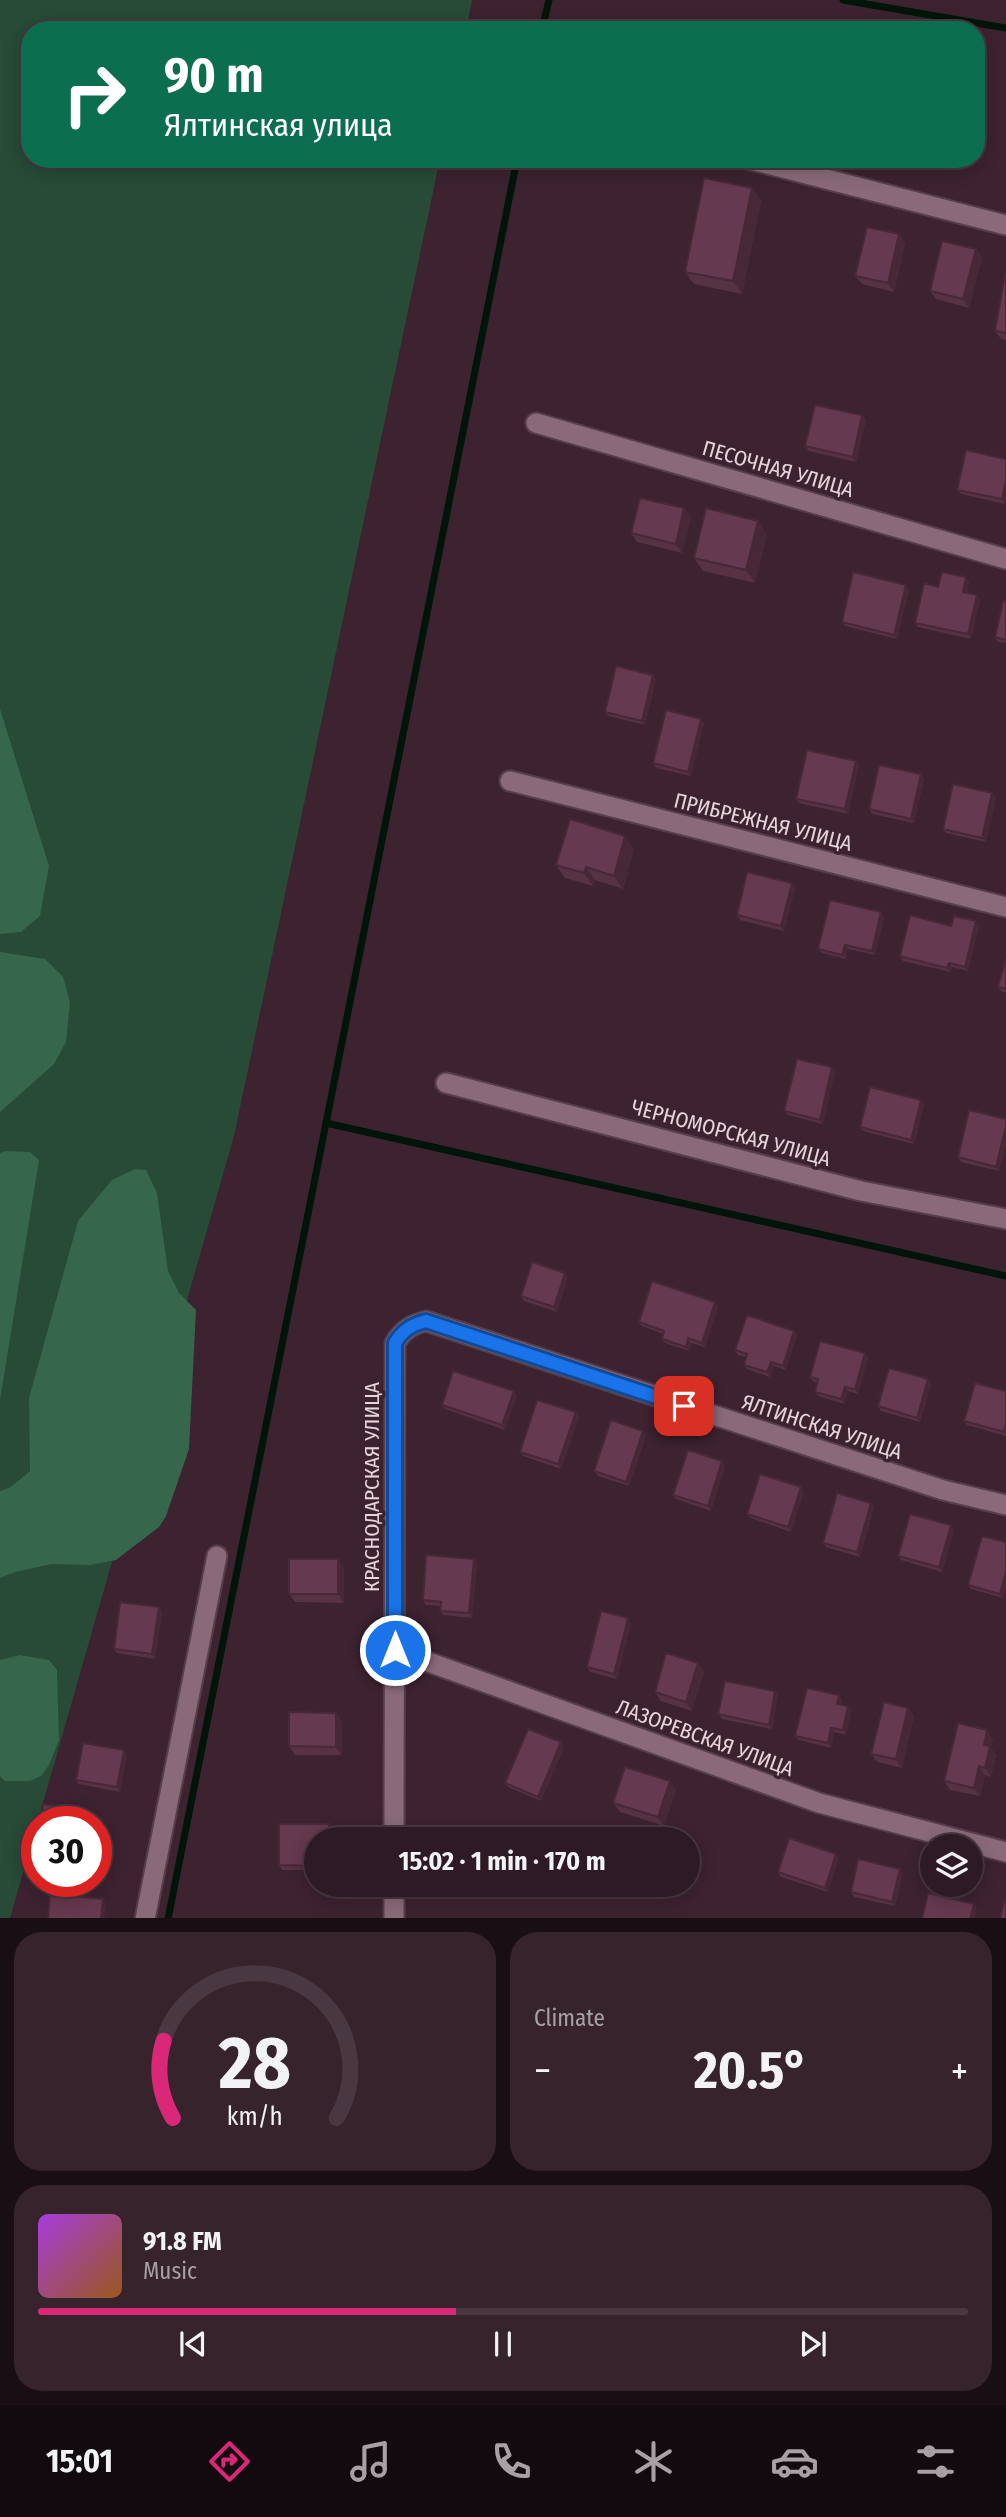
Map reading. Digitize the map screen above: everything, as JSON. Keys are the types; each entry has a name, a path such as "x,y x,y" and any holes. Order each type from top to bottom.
{"street":[{"path":"783,168 1006,225"},
{"name":"ПЕСОЧНАЯ УЛИЦА","path":"536,423 1006,559"},
{"name":"ПРИБРЕЖНАЯ УЛИЦА","path":"510,781 1006,907"},
{"name":"ЧЕРНОМОРСКАЯ УЛИЦА","path":"446,1083 861,1191 1006,1219"},
{"name":"ЯЛТИНСКАЯ УЛИЦА","path":"426,1321 943,1490 1006,1505"},
{"name":"КРАСНОДАРСКАЯ УЛИЦА","path":"394,1827 395,1343 401,1333 412,1325 426,1321"},
{"path":"145,1918 217,1556"},
{"name":"ЛАЗОРЕВСКАЯ УЛИЦА","path":"395,1650 819,1803 1006,1852"},
{"path":"394,1897 394,1918"}],"green space":[{"path":"0,0 472,0 468,21 21,21 21,168 438,168 234,1136 42,1806 21,1806 21,1880 10,1918 0,1918"},
{"path":"0,709 49,866 40,916 21,932 0,934"},
{"path":"0,952 45,959 63,977 70,1002 66,1042 54,1064 0,1112"},
{"path":"30,1152 39,1160 0,1400 0,1153"},
{"path":"135,1169 146,1170 157,1193 168,1271 179,1293 196,1310 189,1449 166,1516 159,1527 116,1560 90,1565 52,1564 0,1578 0,1491 11,1487 30,1471 29,1398 78,1221 112,1180"},
{"path":"20,1655 49,1660 57,1670 59,1740 49,1765 41,1776 30,1781 5,1781 0,1776 0,1660"}],"building":[{"path":"704,178 752,188 733,281 685,272"},
{"path":"867,227 899,234 888,283 855,276"},
{"path":"942,241 976,249 963,299 930,291"},
{"path":"1006,275 1006,333 995,331"},
{"path":"815,405 862,415 853,457 805,446"},
{"path":"966,450 1006,459 1002,499 957,490"},
{"path":"640,498 684,508 676,544 631,533"},
{"path":"706,508 758,521 746,570 694,558"},
{"path":"853,572 906,585 894,635 842,622"},
{"path":"942,572 966,577 963,592 977,595 968,634 915,623 924,583 938,587"},
{"path":"1003,601 1006,601 1006,640 995,637"},
{"path":"616,666 653,675 642,721 605,712"},
{"path":"666,710 701,719 688,772 653,763"},
{"path":"807,750 856,761 845,809 796,799"},
{"path":"879,765 921,774 911,819 869,809"},
{"path":"953,784 992,793 982,838 943,829"},
{"path":"570,819 625,836 614,876 586,867 584,873 556,865"},
{"path":"747,872 792,883 781,926 737,915"},
{"path":"830,900 881,912 872,951 845,945 842,955 818,949"},
{"path":"910,915 951,926 954,916 976,921 965,967 949,963 947,968 900,956"},
{"path":"1006,959 1006,989 998,987"},
{"path":"797,1059 832,1067 820,1120 784,1111"},
{"path":"870,1087 921,1100 911,1140 860,1127"},
{"path":"969,1110 1006,1119 996,1167 958,1157"},
{"path":"532,1262 565,1273 554,1307 521,1296"},
{"path":"652,1281 715,1302 702,1343 688,1338 686,1347 662,1339 664,1331 639,1322"},
{"path":"747,1315 794,1331 783,1366 771,1362 767,1372 744,1365 747,1354 735,1350"},
{"path":"820,1341 865,1353 855,1389 845,1387 841,1399 815,1392 818,1379 810,1377"},
{"path":"889,1368 928,1379 917,1418 878,1406"},
{"path":"453,1371 514,1391 502,1425 442,1405"},
{"path":"975,1383 1006,1391 1004,1432 964,1421"},
{"path":"537,1400 576,1412 558,1464 520,1452"},
{"path":"611,1420 643,1431 626,1482 594,1471"},
{"path":"688,1450 722,1461 708,1506 673,1495"},
{"path":"760,1474 801,1487 788,1527 747,1514"},
{"path":"837,1493 871,1503 857,1552 823,1543"},
{"path":"910,1514 951,1525 939,1567 898,1556"},
{"path":"982,1536 1006,1542 1006,1572 1000,1594 968,1585"},
{"path":"426,1555 474,1559 469,1613 440,1611 441,1602 423,1600"},
{"path":"289,1559 338,1559 338,1594 289,1594"},
{"path":"120,1602 159,1607 152,1654 114,1649"},
{"path":"601,1611 628,1618 614,1674 587,1667"},
{"path":"666,1653 698,1663 686,1702 655,1692"},
{"path":"725,1681 775,1691 769,1725 718,1714"},
{"path":"807,1688 839,1695 837,1704 848,1706 843,1730 831,1728 828,1743 795,1736"},
{"path":"884,1702 908,1708 896,1759 871,1754"},
{"path":"289,1712 336,1713 336,1747 289,1746"},
{"path":"958,1723 987,1730 984,1745 990,1746 985,1768 979,1766 974,1788 944,1781"},
{"path":"528,1729 561,1742 538,1797 505,1783"},
{"path":"83,1743 124,1750 117,1787 76,1780"},
{"path":"625,1767 670,1781 658,1817 613,1803"},
{"path":"279,1824 329,1824 329,1827 304,1827 304,1866 279,1865"},
{"path":"789,1838 836,1854 825,1888 778,1872"},
{"path":"858,1859 900,1869 892,1902 851,1892"},
{"path":"50,1897 103,1899 101,1918 48,1918"},
{"path":"927,1897 945,1897 974,1904 970,1918 922,1918"},
{"path":"1004,1902 1006,1918 1000,1918"}],"waterway":[{"path":"544,21 549,0"},
{"path":"843,0 965,21"},
{"path":"985,24 1006,28"},
{"path":"515,168 326,1123 1006,1276"},
{"path":"168,1918 326,1123"}],"route":[{"path":"395,1650 395,1343 401,1333 412,1325 426,1321 684,1406"}]}
